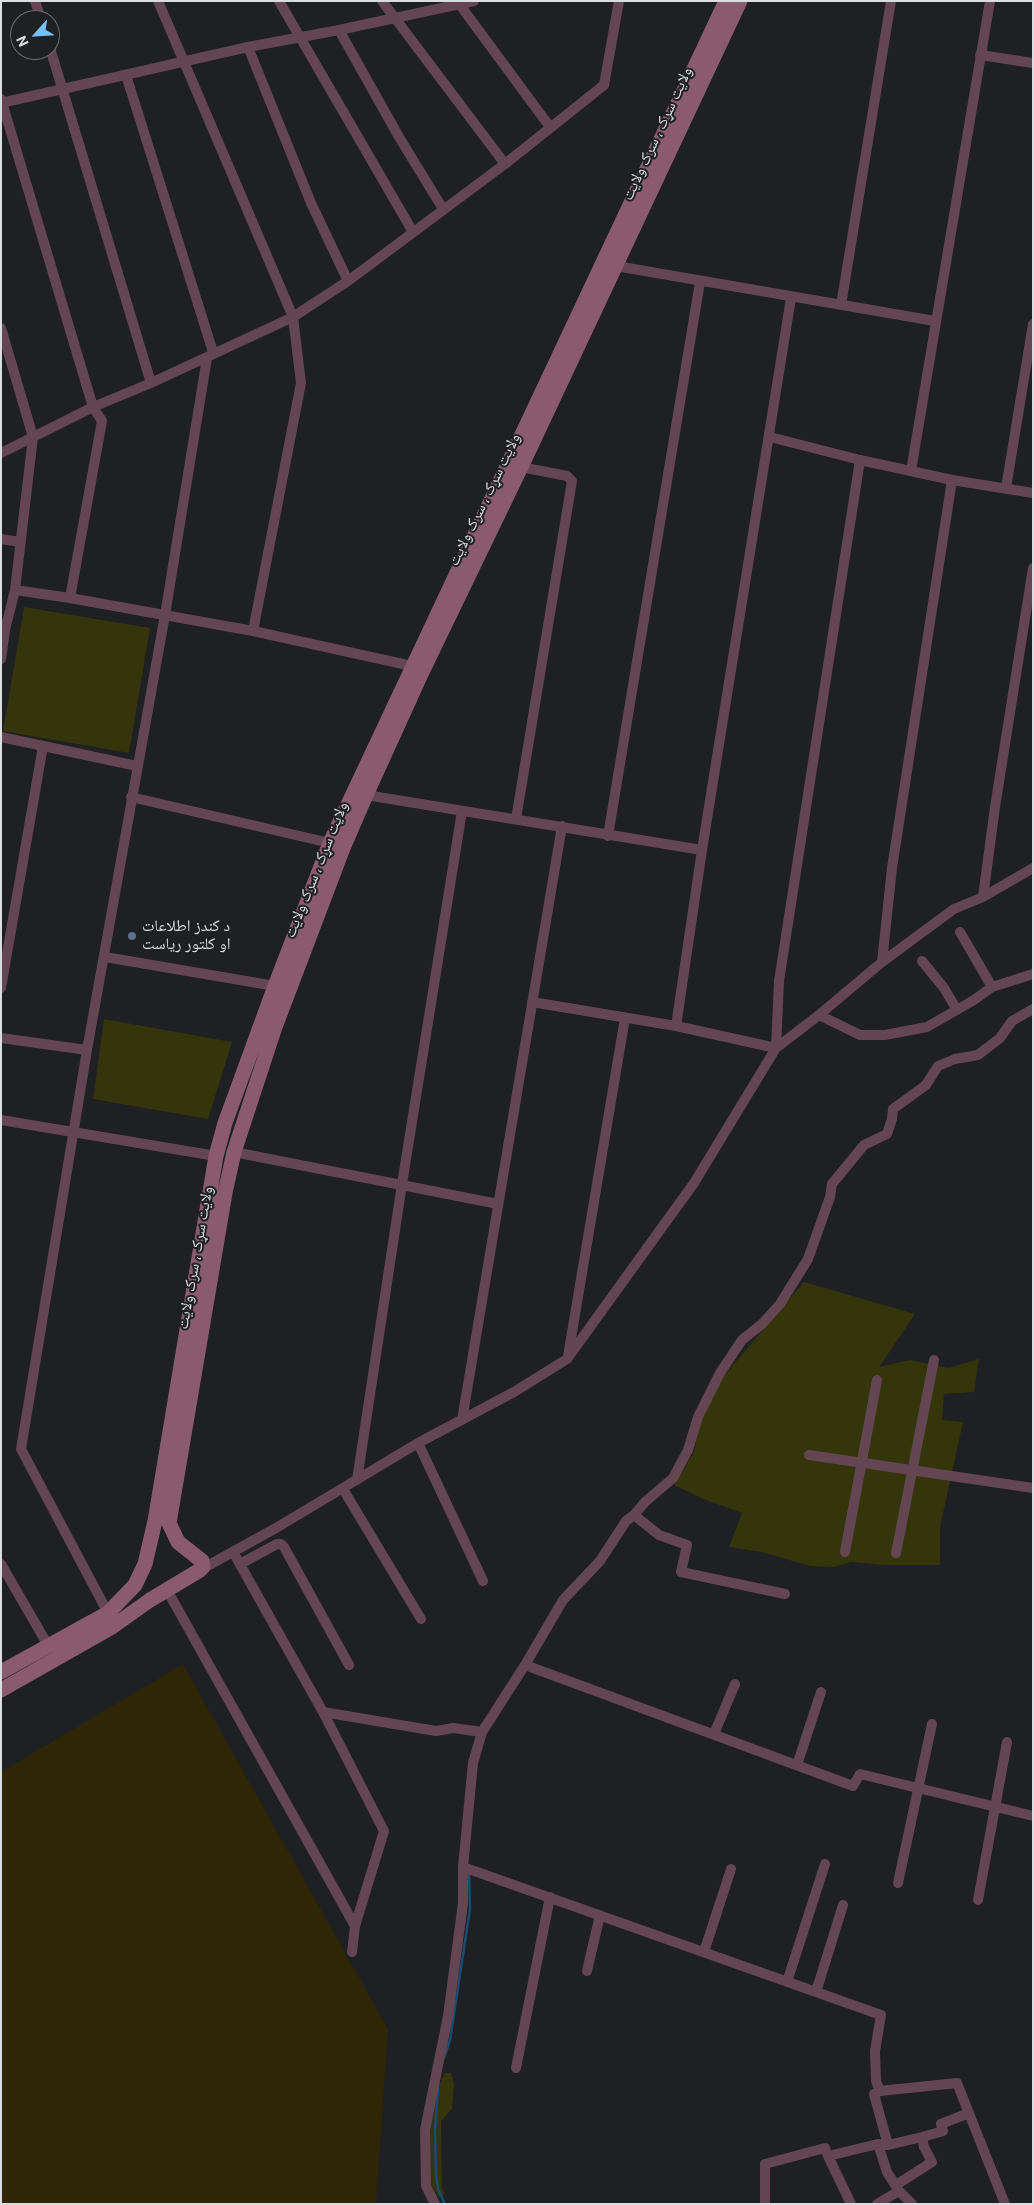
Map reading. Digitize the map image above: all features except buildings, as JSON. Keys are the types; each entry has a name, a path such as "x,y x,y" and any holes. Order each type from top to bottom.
{"main road":[{"name":"ولایت سړک ، سرک ولایت","path":"162,1522 216,1156 275,986 330,843 726,1"},
{"name":"ولایت سړک ، سرک ولایت","path":"1,1672 108,1613 135,1585 145,1564 162,1522 234,1152 275,1027 340,857 366,795 422,672 521,467 740,1"},
{"path":"1,1690 112,1627 203,1567 202,1561 178,1542 162,1522"}],"street":[{"path":"158,1 293,317 301,383 253,631"},
{"path":"279,1 413,232"},
{"path":"382,1 505,164"},
{"path":"70,598 102,421 93,407 2,101 63,90 248,46 301,38 474,1"},
{"path":"1,454 93,407 151,383 293,317 348,282 505,164 604,85 619,1"},
{"path":"841,305 891,1"},
{"path":"910,471 990,1"},
{"path":"458,3 550,127"},
{"path":"340,30 399,137 444,209"},
{"path":"248,46 311,203 348,282"},
{"path":"980,55 1033,63"},
{"path":"54,60 151,383"},
{"path":"108,1613 21,1449 87,1050 105,957 131,797 210,355 126,75"},
{"path":"616,266 935,322"},
{"path":"608,836 700,282"},
{"path":"676,1026 702,850 791,298"},
{"path":"1006,488 1033,324"},
{"path":"1,328 33,437 15,590 3,629 1,659"},
{"path":"770,437 860,460 952,480 1033,493"},
{"path":"776,1048 779,982 860,460"},
{"path":"516,819 572,481 567,476 521,467"},
{"path":"882,962 892,868 952,480"},
{"path":"1,539 20,542"},
{"path":"983,897 995,807 1033,568"},
{"path":"15,590 253,631 412,666"},
{"path":"1,737 137,766"},
{"path":"1,988 43,746"},
{"path":"366,795 702,850"},
{"path":"131,797 330,843"},
{"path":"357,1480 462,811"},
{"path":"462,1420 562,826"},
{"path":"200,1570 343,1489 418,1443 568,1359 694,1183 776,1048 882,962 954,909 983,897 1033,868"},
{"path":"960,932 992,987"},
{"path":"105,957 275,986"},
{"path":"922,962 944,988 957,1010"},
{"path":"819,1015 860,1035 885,1035 927,1027 992,987 1033,974"},
{"path":"532,1002 676,1026 776,1048"},
{"path":"435,2204 426,2186 425,2130 449,2007 463,1903 463,1867 472,1763 482,1732 525,1665 563,1600 600,1561 626,1521 673,1478 688,1450 698,1417 720,1373 742,1340 762,1324 780,1304 808,1259 830,1197 832,1184 864,1145 887,1134 893,1109 926,1085 938,1066 955,1059 978,1055 1000,1038 1012,1020 1033,1009"},
{"path":"568,1359 625,1018"},
{"path":"1,1038 87,1050"},
{"path":"1,1120 74,1134 216,1156"},
{"path":"234,1152 498,1204"},
{"path":"896,1553 934,1360"},
{"path":"845,1552 876,1380"},
{"path":"418,1443 482,1580"},
{"path":"809,1455 1033,1488"},
{"path":"343,1489 421,1619"},
{"path":"634,1515 659,1534 687,1545 681,1572 785,1594"},
{"path":"240,1564 277,1544 281,1544 349,1665"},
{"path":"234,1552 323,1712 384,1831 355,1926 352,1952"},
{"path":"1,1564 49,1647"},
{"path":"167,1590 355,1926"},
{"path":"525,1665 853,1786 860,1774 1033,1816"},
{"path":"714,1734 735,1684"},
{"path":"797,1765 821,1692"},
{"path":"323,1712 436,1731 453,1728 482,1732"},
{"path":"898,1883 920,1788 932,1724"},
{"path":"978,1900 1007,1742"},
{"path":"787,1982 825,1864"},
{"path":"463,1867 880,2015 875,2051 876,2081 880,2091"},
{"path":"704,1952 731,1869"},
{"path":"516,2068 550,1897"},
{"path":"816,1992 843,1905"},
{"path":"587,1971 600,1915"},
{"path":"912,2204 897,2188 887,2172 874,2094 880,2091 957,2084 1004,2204"},
{"path":"828,2156 942,2131 941,2124 969,2113"},
{"path":"877,2204 932,2162 924,2147 922,2136"},
{"path":"765,2204 765,2164 825,2148 852,2204"}],"shaded area":[{"path":"24,607 150,628 129,753 3,731"},
{"path":"104,1019 232,1042 208,1119 93,1099"},
{"path":"804,1282 915,1314 879,1367 910,1360 949,1368 979,1359 974,1392 944,1394 942,1420 963,1422 940,1527 940,1565 884,1565 851,1562 834,1567 810,1566 762,1552 729,1547 742,1513 706,1500 674,1485 694,1452 701,1417 716,1388 727,1372"},
{"path":"445,2073 451,2073 454,2084 452,2109 441,2121 442,2188 445,2194 439,2198 429,2181 430,2121 435,2092"}],"sand":[{"path":"183,1664 388,2029 376,2204 1,2204 1,1772"}],"waterway":[{"path":"444,2058 450,2040 470,1909 469,1871"},
{"path":"438,2088 435,2130 436,2175 438,2189 445,2204"}],"place":[{"name":"د کندز اطلاعات او کلتور ریاست","path":"132,936"}]}
